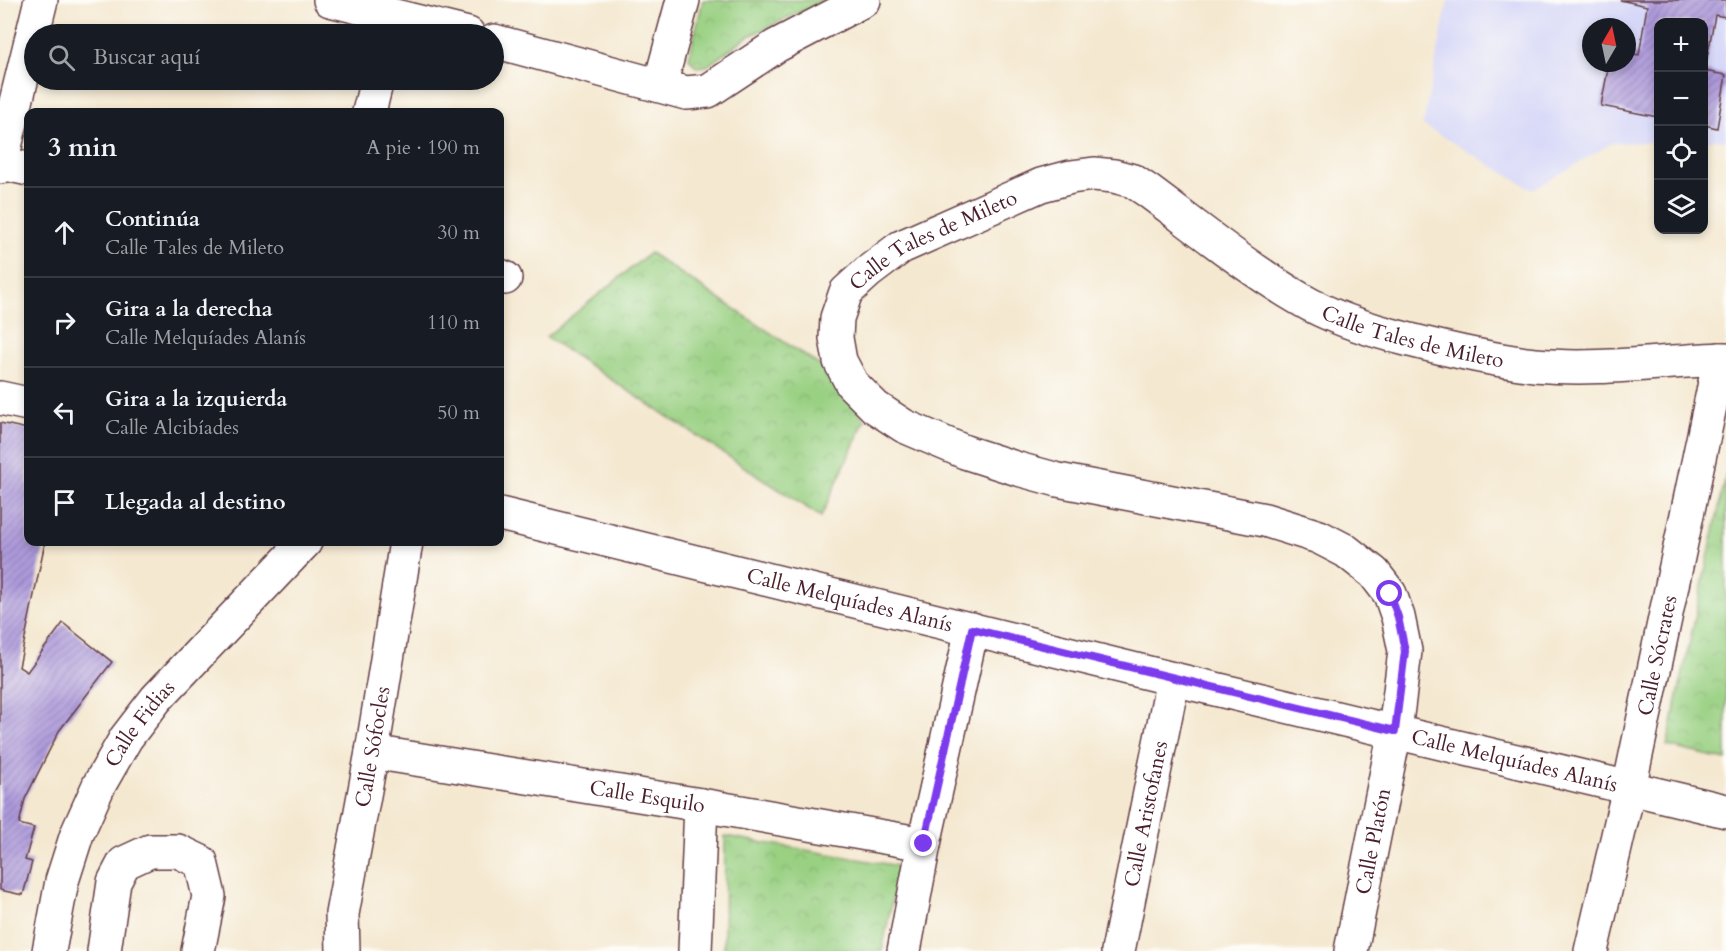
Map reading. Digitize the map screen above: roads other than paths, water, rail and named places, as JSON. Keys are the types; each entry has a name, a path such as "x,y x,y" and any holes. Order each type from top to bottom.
{"street":[{"path":"35,24 41,0"},
{"path":"330,0 426,24"},
{"path":"660,85 683,0"},
{"path":"504,44 686,93 708,91 776,46 864,0"},
{"path":"24,68 0,165 24,168"},
{"path":"370,108 374,90"},
{"name":"Calle Tales de Mileto","path":"1395,731 1405,651 1398,617 1390,594 1374,573 1346,551 1319,537 1265,520 1058,480 965,452 904,426 875,407 852,384 840,361 836,338 837,318 846,292 901,247 1041,185 1094,174 1133,181 1262,275 1302,300 1380,332 1476,356 1536,365 1591,367 1723,359"},
{"name":"Calle Sócrates","path":"1591,951 1723,359"},
{"path":"0,398 24,403"},
{"name":"Calle Melquíades Alanís","path":"504,515 1173,679 1726,811"},
{"name":"Calle Fidias","path":"49,951 62,881 77,834 99,785 126,738 156,699 301,546"},
{"name":"Calle Sófocles","path":"343,951 342,914 372,752 405,546"},
{"path":"904,951 924,844 972,629"},
{"name":"Calle Aristofanes","path":"1118,951 1173,679"},
{"name":"Calle Platón","path":"1351,951 1395,731"},
{"name":"Calle Esquilo","path":"372,752 701,805 924,844"},
{"path":"695,951 701,805"},
{"path":"104,951 114,882 124,862 150,850 178,851 201,862 209,896 198,951"}]}
